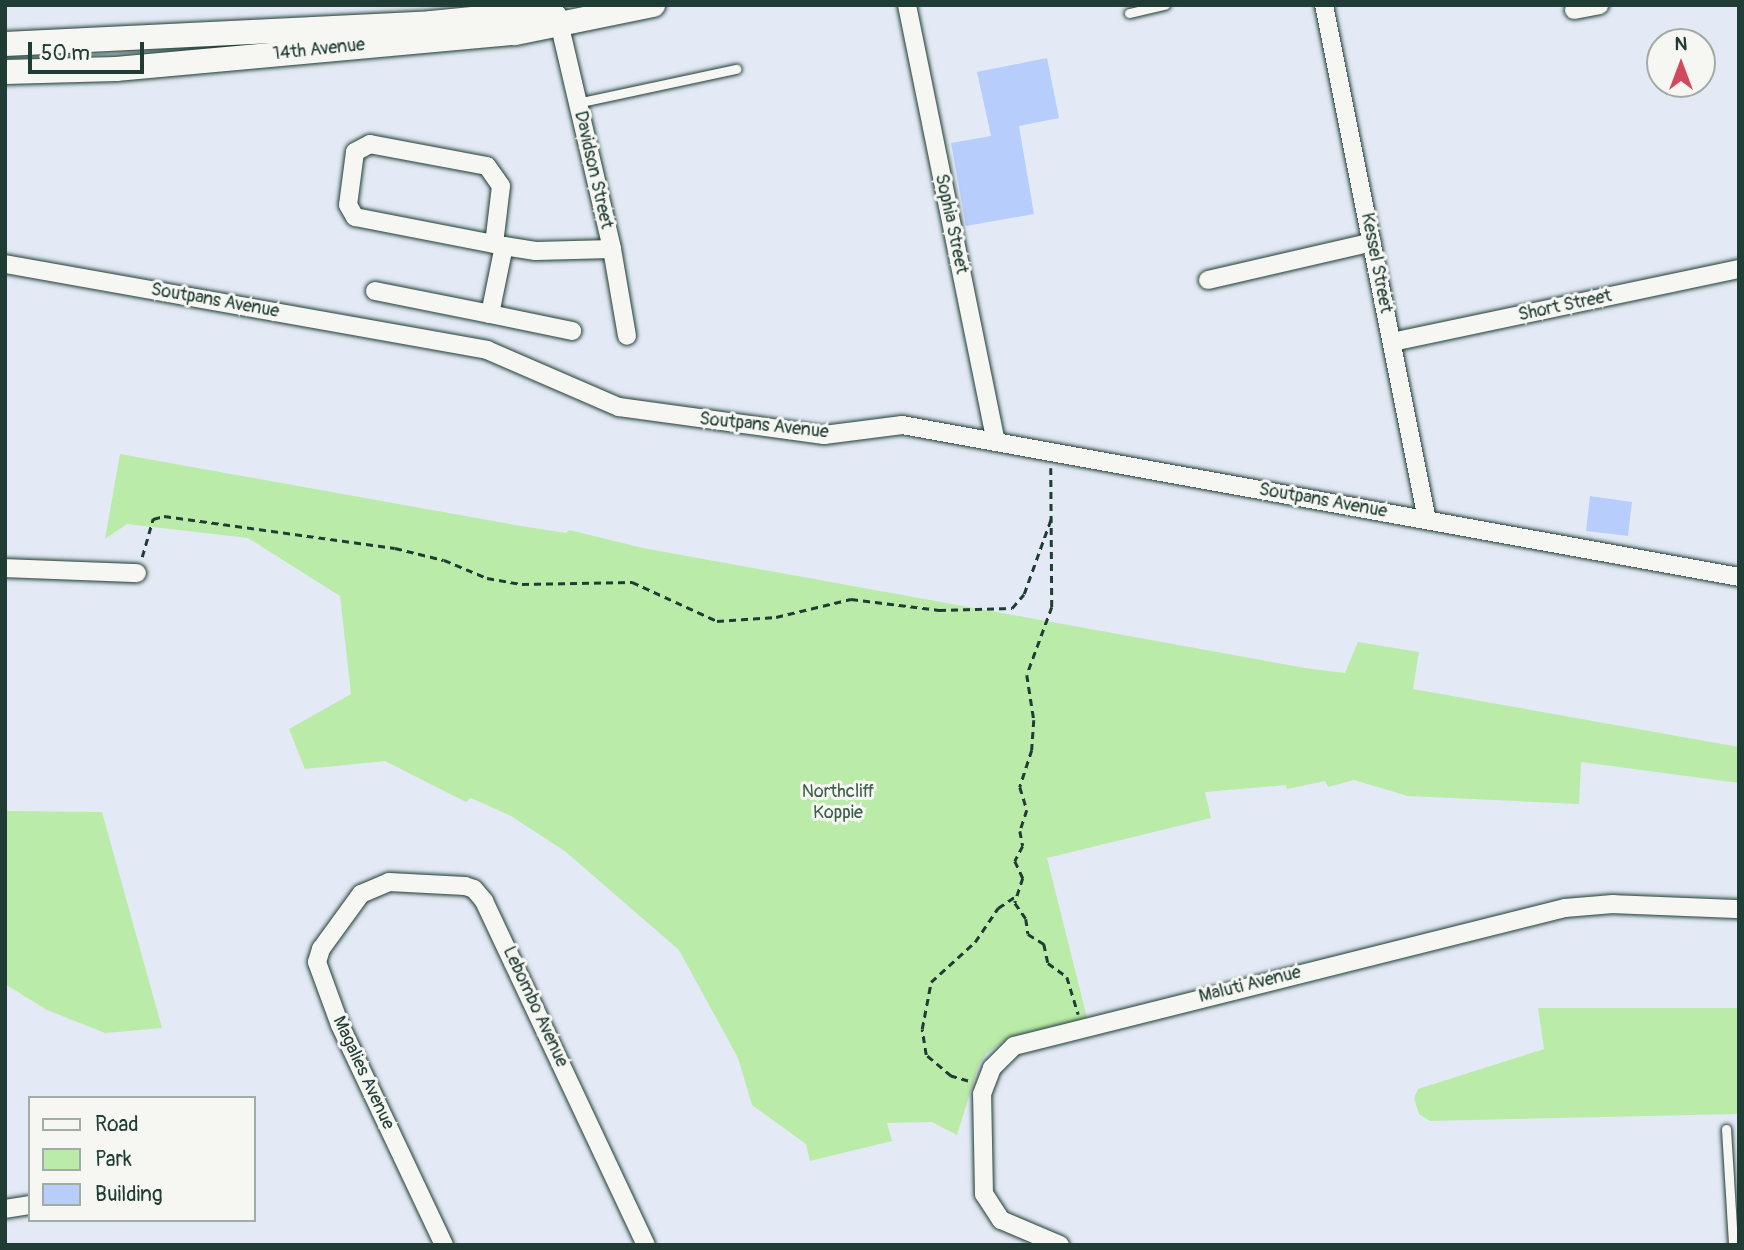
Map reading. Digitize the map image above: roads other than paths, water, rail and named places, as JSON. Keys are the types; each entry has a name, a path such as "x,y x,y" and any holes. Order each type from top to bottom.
{"main road":[{"path":"431,23 492,5"},
{"name":"14th Avenue","path":"5,44 431,23 605,12 653,5"},
{"name":"14th Avenue","path":"5,72 116,69 557,14"}],"street":[{"name":"Sophia Street","path":"907,5 996,442"},
{"name":"Kessel Street","path":"1324,5 1427,520"},
{"path":"1574,10 1601,5"},
{"name":"Davidson Street","path":"557,14 612,249 627,336"},
{"path":"490,314 499,245 501,186 487,166 370,144 355,152 351,215 499,245 536,251 612,249"},
{"path":"1208,280 1372,243"},
{"name":"Soutpans Avenue","path":"5,264 487,350 619,407 824,435 895,425 1739,577"},
{"name":"Short Street","path":"1392,342 1739,270"},
{"path":"375,291 572,331"},
{"path":"5,568 137,573"},
{"name":"Lebombo Avenue","path":"354,904 372,885 389,881 457,885 478,893 646,1245"},
{"name":"Magalies Avenue","path":"354,904 321,949 318,968 340,1025 444,1245"},
{"name":"Maluti Avenue","path":"1060,1245 1016,1228 989,1207 981,1158 984,1089 992,1068 1014,1046 1081,1027 1565,908 1613,904 1739,909"},
{"path":"5,1209 28,1205"}],"lane":[{"path":"1129,13 1164,5"},
{"path":"577,103 736,69"},
{"path":"1726,1129 1733,1245"}],"park label":[{"name":"Northcliff Koppie","path":"838,803"}]}
